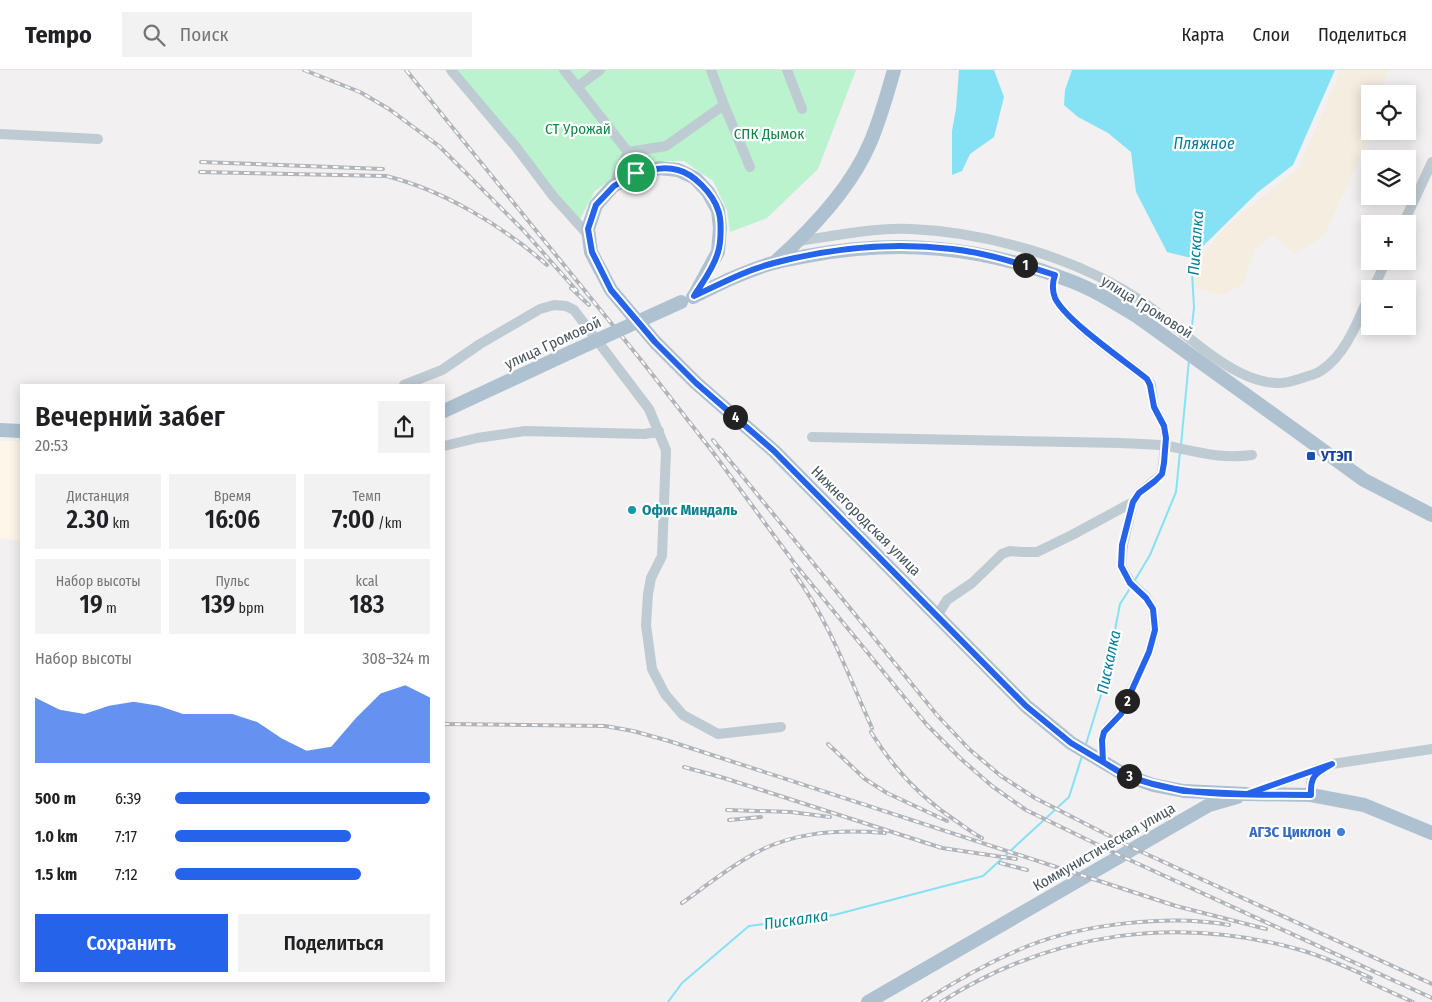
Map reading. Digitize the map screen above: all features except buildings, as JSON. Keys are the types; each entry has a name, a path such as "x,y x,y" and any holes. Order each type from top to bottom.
{"main road":[{"path":"774,263 799,241 846,186 870,145 894,70"},
{"name":"Нижнегородская улица","path":"687,299 718,252 720,228 718,210 708,192 695,178 678,170 659,168 636,173 614,186 596,205 588,229 592,252 611,290 655,342 696,383 774,451 1026,706 1071,743 1125,775 1153,784 1184,791 1311,795 1364,805 1432,833"},
{"name":"улица Громовой","path":"445,411 736,276 774,263 834,251 898,246 951,249 991,256 1055,275 1104,296 1138,317 1364,480 1432,515"},
{"path":"0,430 20,431"},
{"name":"Коммунистическая улица","path":"868,1002 1209,805 1247,794"}],"street":[{"path":"451,70 516,147 553,196 589,236"},
{"path":"564,70 628,152"},
{"path":"577,87 600,70"},
{"path":"710,70 750,167"},
{"path":"787,70 802,109"},
{"path":"628,152 666,146 724,105"},
{"path":"0,134 98,139"},
{"path":"614,186 628,152"},
{"path":"1407,215 1432,162"},
{"path":"799,241 857,232 910,228 985,239 1044,254 1078,267 1120,288 1140,300 1228,366 1247,378 1263,383 1278,384 1300,379 1321,371 1339,354 1361,313"},
{"path":"1055,275 1052,289 1056,299 1070,317 1147,379 1154,407 1164,426 1166,438 1162,474 1139,493 1133,502 1122,545 1121,566 1130,583 1146,598 1153,609 1155,630 1149,652 1121,714 1104,732 1102,740 1103,762"},
{"path":"407,384 442,370 480,344 540,309 554,305 566,306 574,310 649,409 666,450 662,556 651,578 646,625 652,669 665,694 683,714 718,734 782,727"},
{"path":"445,446 477,438 525,431 645,434 659,431"},
{"path":"812,437 1121,443 1166,446 1209,456 1236,457 1252,455"},
{"path":"937,616 946,600 972,583 1002,554 1010,551 1037,552 1133,502"},
{"name":"Коммунистическая улица","path":"1247,794 1332,764 1432,749"},
{"path":"1311,795 1310,785 1314,775 1332,764"}],"shaded area":[{"path":"0,441 20,441 20,541 0,538"}],"green space":[{"path":"452,70 856,70 818,169 767,218 730,232 727,210 713,181 684,161 652,161 623,170 595,191 578,223"}],"sand":[{"path":"1341,70 1388,70 1384,85 1361,85 1361,140 1368,140 1363,150 1361,150 1361,155 1324,236 1294,254 1274,235 1255,249 1243,284 1222,295 1195,288 1193,262 1206,251 1226,227 1298,169"}],"water":[{"path":"959,70 994,70 1004,97 994,137 970,154 962,171 952,175 952,131"},
{"name":"Пляжное","path":"1072,70 1335,70 1293,165 1258,192 1191,258 1167,252 1136,192 1131,152 1108,133 1078,117 1064,105 1065,90"}],"waterway":[{"name":"Пискалка","path":"1191,256 1194,307 1191,336"},
{"name":"Пискалка","path":"1181,445 1189,360"},
{"name":"Пискалка","path":"1135,580 1150,555 1176,492 1180,452"},
{"name":"Пискалка","path":"1086,744 1105,682 1120,604 1131,587"},
{"name":"Пискалка","path":"668,1002 682,983 749,926 834,915 983,876 1069,797 1082,756"}],"railway":[{"path":"304,70 360,92 389,109 439,146 523,230 577,291"},
{"path":"406,70 641,360 712,451 795,564 927,725 961,759 992,786 1026,810 1121,856 1432,998"},
{"path":"201,162 383,169"},
{"path":"200,172 386,176 429,190 471,211 492,223 547,265"},
{"path":"571,288 589,305"},
{"path":"713,440 937,715 969,749 1001,776 1035,798 1133,848 1432,984"},
{"path":"792,570 827,627 872,728"},
{"path":"445,724 605,726 633,731 669,741 1176,906 1266,929"},
{"path":"871,732 889,759 921,794 946,814 982,838"},
{"path":"828,744 865,779 887,793 947,821"},
{"path":"684,767 942,848 1016,859"},
{"path":"727,810 791,812 830,817"},
{"path":"729,820 761,817"},
{"path":"682,903 737,864 761,850 778,843 812,834 830,832 885,833"},
{"path":"1000,863 1027,870"},
{"path":"923,1002 1001,958 1050,938 1100,927 1154,921 1206,922 1229,925"},
{"path":"941,1002 983,978 1027,959 1071,945 1117,936 1163,932 1210,934 1257,940 1304,951 1338,963 1371,978"},
{"path":"1362,979 1413,1002"}],"place":[{"name":"УТЭП","path":"1311,456"},
{"name":"Офис Миндаль","path":"632,510"},
{"name":"АГЗС Циклон","path":"1341,832"}],"route":[{"path":"636,173 614,186 596,205 588,229 592,252 611,290 655,342 696,383 774,451 1026,706 1071,743 1103,762 1125,775 1153,784 1184,791 1247,794 1332,764 1314,775 1310,785 1311,795 1247,794 1184,791 1125,775 1103,762 1102,740 1104,732 1121,714 1149,652 1155,630 1153,609 1146,598 1130,583 1121,566 1122,545 1133,502 1145,487 1162,474 1166,438 1164,426 1154,407 1147,379 1070,317 1056,299 1052,289 1055,275 991,256 951,249 890,246 834,251 774,263 736,276 694,296 718,252 720,228 718,210 708,192 695,178 678,170 659,168 636,173"}],"park label":[{"name":"СТ Урожай","path":"578,129"},
{"name":"СПК Дымок","path":"769,134"}]}
